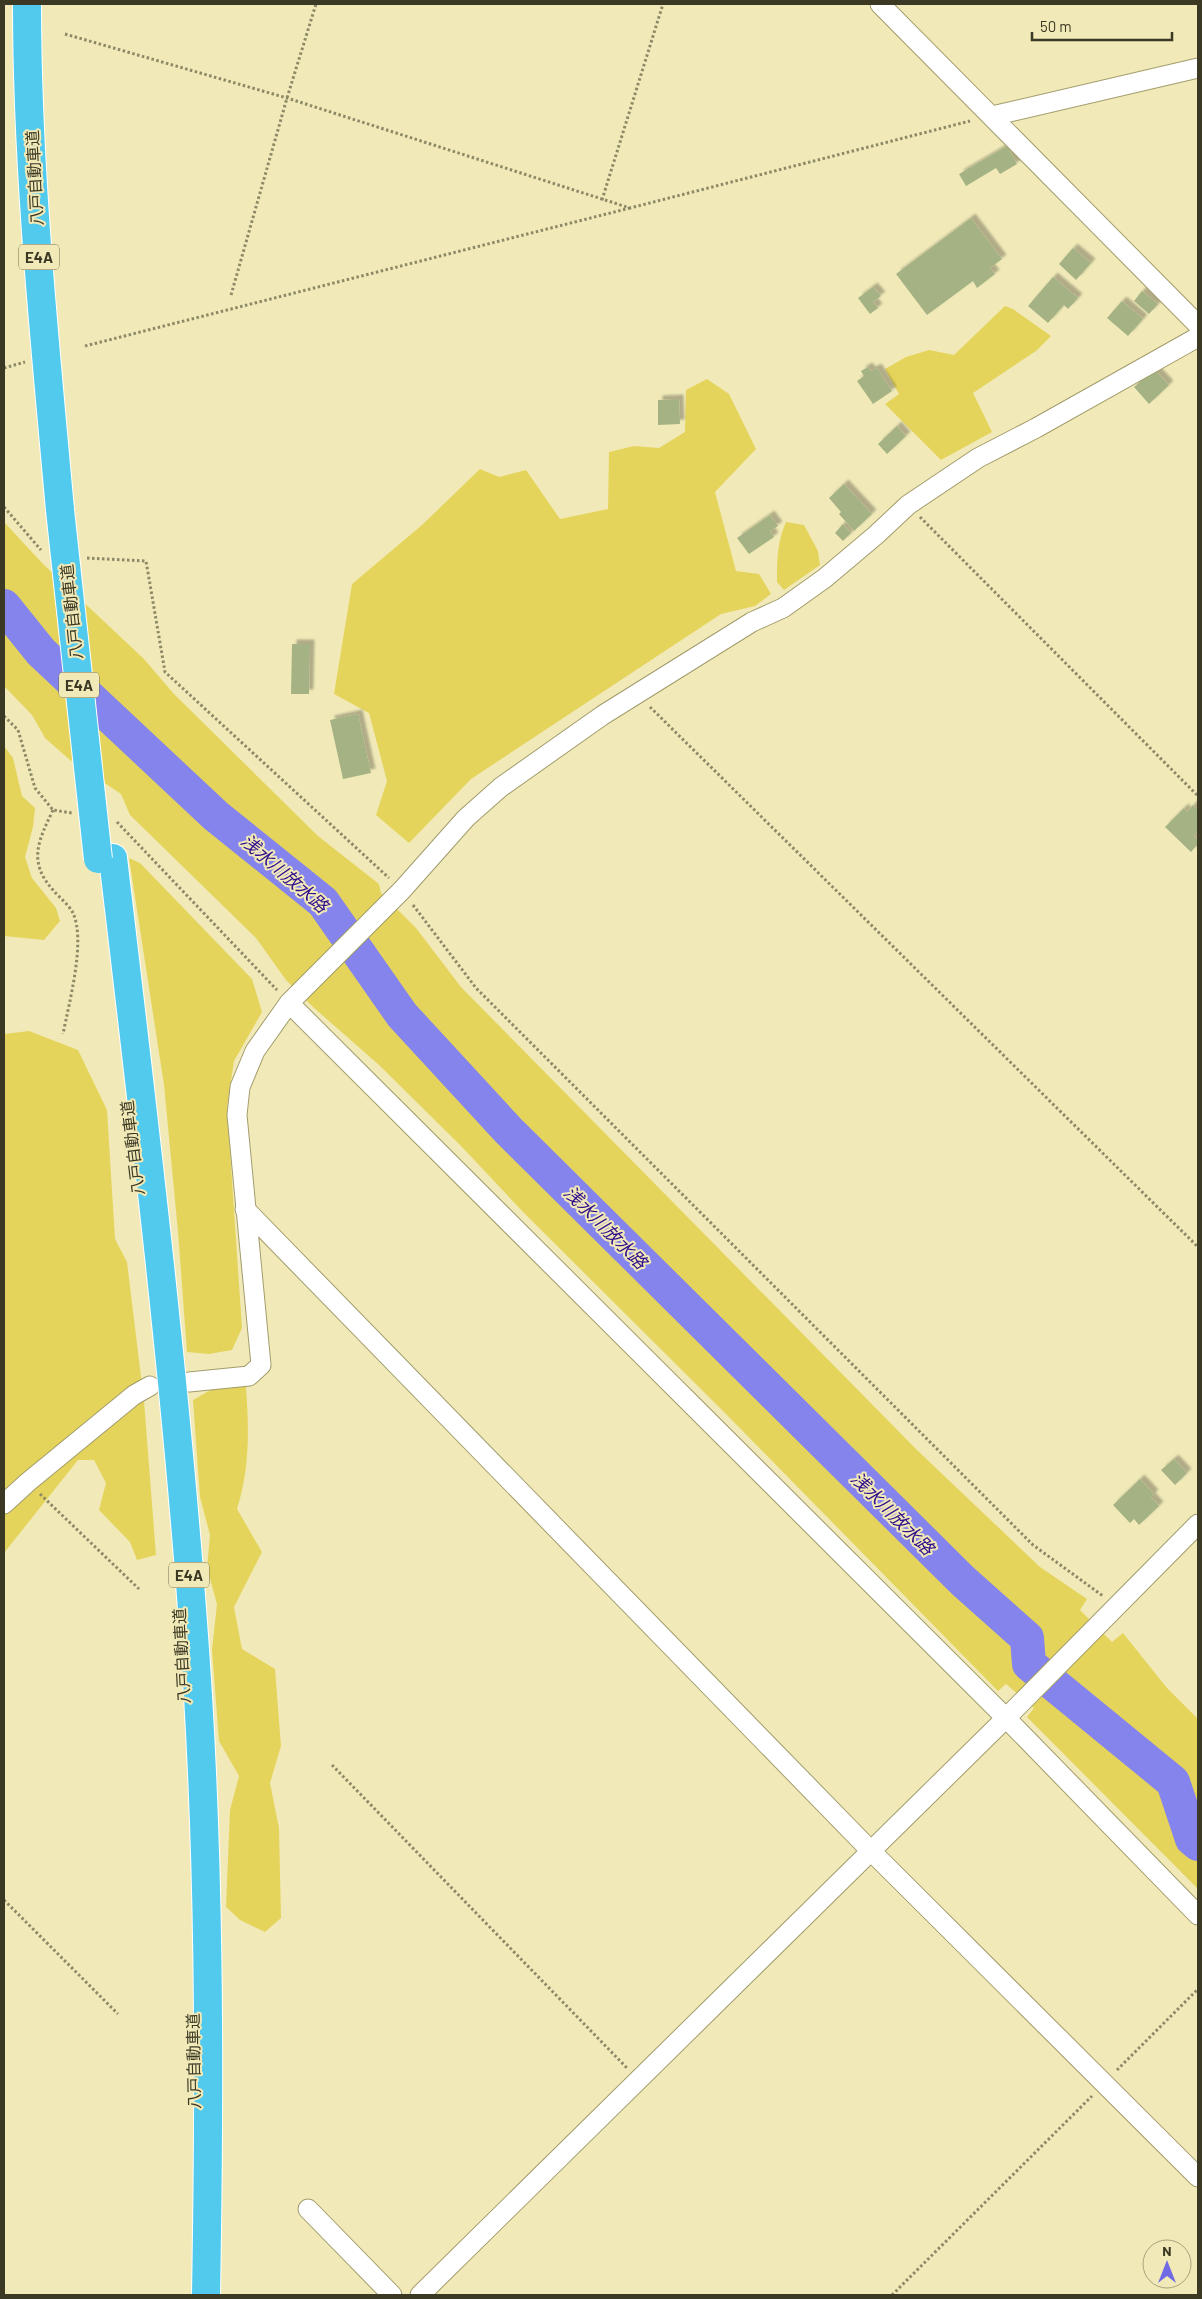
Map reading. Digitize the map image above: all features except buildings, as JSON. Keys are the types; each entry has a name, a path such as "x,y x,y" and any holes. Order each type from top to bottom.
{"highway":[{"name":"八戸自動車道","path":"27,4 27,48 35,201 151,1306 180,1628 190,1845 194,2099 193,2295"},
{"name":"八戸自動車道","path":"41,4 48,200 67,510"},
{"name":"八戸自動車道","path":"105,858 164,1304 194,1623 204,1831 208,2041 206,2295"}],"street":[{"path":"880,4 1198,324"},
{"path":"992,116 1198,68"},
{"path":"189,1382 248,1376 261,1365 237,1115 240,1087 255,1051 289,1003 402,890 466,818 501,787 603,715 752,622 783,608 825,578 908,505 978,458 1036,428 1198,337"},
{"path":"289,1003 1006,1718 1198,1915"},
{"path":"246,1209 870,1850 1106,2082 1198,2176"},
{"path":"4,1504 134,1395 150,1386"},
{"path":"420,2295 640,2081 870,1850 1006,1718 1110,1610 1198,1524"},
{"path":"308,2209 392,2295"}],"path":[{"path":"231,295 316,4"},
{"path":"602,200 664,4"},
{"path":"65,34 287,98 630,208"},
{"path":"85,346 992,116"},
{"path":"4,368 31,360"},
{"path":"908,505 1198,796"},
{"path":"4,507 47,557"},
{"path":"77,558 146,561 166,672 402,890 476,988 1032,1545 1110,1610"},
{"path":"638,694 1198,1247"},
{"path":"4,716 18,730 35,788 53,810 80,815"},
{"path":"53,810 38,842 38,868 48,885 73,913 79,943 63,1034"},
{"path":"107,820 116,822 289,1003"},
{"path":"28,1482 139,1589"},
{"path":"332,1765 640,2081"},
{"path":"4,1900 118,2014"},
{"path":"892,2295 1198,1989"}],"shaded area":[{"path":"1005,306 1013,309 1051,336 1036,351 973,393 992,432 941,460 885,404 899,394 885,369 906,357 929,350 954,355"},
{"path":"707,379 729,394 756,449 715,492 736,571 759,574 771,594 755,606 721,614 471,779 409,843 376,815 387,781 369,713 334,694 352,584 422,525 480,469 499,477 526,470 560,519 608,509 609,452 634,446 659,448 685,432 686,390"},
{"path":"4,522 43,564 144,659 173,693 318,836 379,884 381,893 416,928 461,987 917,1450 1040,1567 1087,1599 1080,1610 1112,1642 1123,1633 1167,1688 1198,1719 1198,1889 1027,1717 1034,1708 1006,1684 998,1691 724,1412 524,1213 461,1146 379,1065 313,1007 286,980 256,938 130,815 121,794 70,760 45,738 32,715 4,686"},
{"path":"786,522 804,525 818,551 820,565 784,590 777,582 777,566 779,544"},
{"path":"4,746 13,758 22,796 35,808 33,827 25,857 32,878 56,908 60,921 44,940 4,936"},
{"path":"129,858 140,863 252,979 262,1012 234,1061 227,1107 242,1328 232,1350 209,1354 187,1352 164,1085"},
{"path":"29,1031 78,1050 107,1110 115,1239 127,1262 144,1401 156,1555 137,1560 130,1542 99,1510 106,1483 94,1460 78,1460 4,1553 4,1034"},
{"path":"216,1387 246,1387 248,1418 246,1463 237,1509 262,1552 234,1607 242,1649 275,1669 281,1746 270,1783 279,1828 281,1918 265,1932 240,1920 226,1907 230,1810 239,1776 219,1741 212,1650 217,1604 207,1568 210,1535 200,1497 193,1400"}],"waterway":[{"name":"浅水川放水路","path":"4,606 41,652 216,816 323,902 402,1015 508,1130 963,1581 1027,1638 1029,1664 1173,1782 1192,1839 1198,1844"}]}
